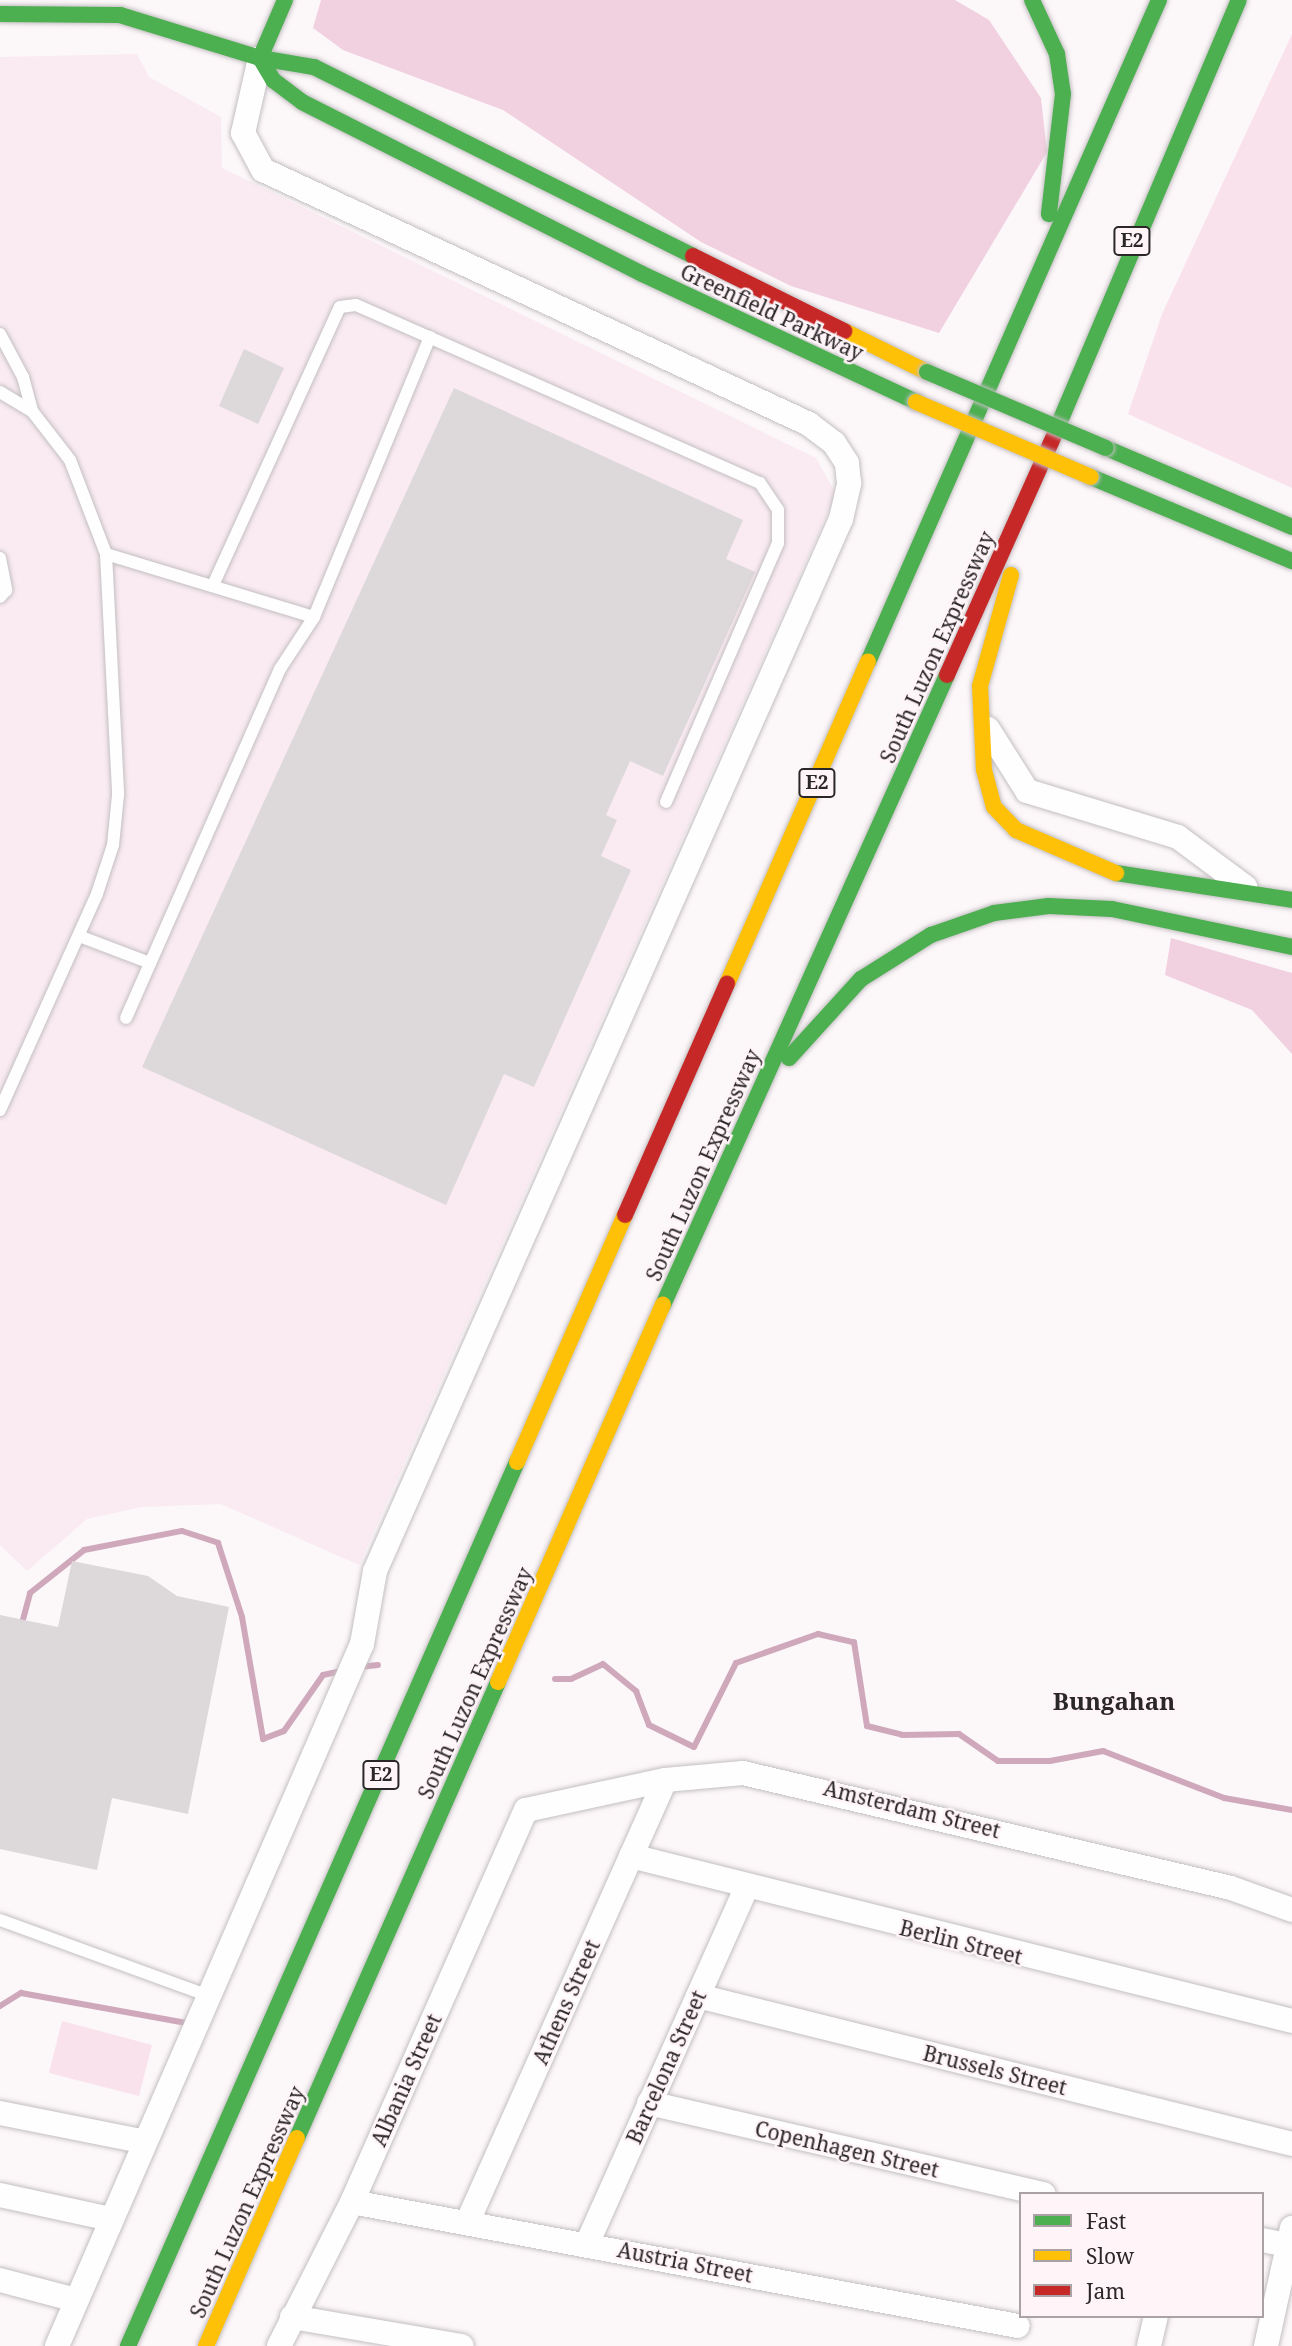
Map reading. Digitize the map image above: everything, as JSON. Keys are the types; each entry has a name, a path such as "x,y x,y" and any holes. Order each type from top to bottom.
{"main road":[{"path":"260,58 285,0"},
{"path":"1032,0 1057,54 1064,114 1035,285"},
{"name":"E2","path":"128,2346 1159,0"},
{"name":"South Luzon Expressway","path":"206,2346 752,1103 1033,485 1239,0"},
{"name":"Greenfield Parkway","path":"0,14 131,17 260,58 344,79 928,372 1292,527"},
{"name":"Greenfield Parkway","path":"260,58 273,80 302,102 655,280 916,402 1292,561"},
{"path":"1033,485 980,686 980,713 993,807 1016,830 1129,877 1259,892 1292,900"},
{"path":"752,1103 833,1003 861,978 910,946 973,919 1049,906 1112,909 1292,947"}],"street":[{"path":"57,2346 142,2141 209,1996 344,1688 362,1644 375,1571 841,519 849,482 847,463 834,443 809,424 263,170 243,133 260,58"},
{"path":"980,713 1027,791 1178,837 1221,875 1259,892"},
{"name":"Amsterdam Street","path":"526,1810 665,1780 743,1773 793,1780 1231,1888 1292,1910"},
{"name":"Athens Street","path":"467,2223 665,1780"},
{"name":"Albania Street","path":"279,2346 352,2202 526,1810"},
{"name":"Berlin Street","path":"631,1856 745,1890 1292,2021"},
{"name":"Barcelona Street","path":"587,2244 745,1890"},
{"name":"Brussels Street","path":"698,1996 1292,2144"},
{"name":"Copenhagen Street","path":"649,2103 1035,2192"},
{"path":"0,2113 142,2141"},
{"path":"0,2195 110,2219"},
{"name":"Austria Street","path":"352,2202 587,2244 1017,2329"},
{"path":"1264,2241 1290,2237 1266,2346"},
{"path":"0,2280 76,2300"},
{"path":"292,2317 462,2346"},
{"path":"1149,2346 1156,2318"}],"lane":[{"path":"214,583 341,307 356,305 760,483 778,510 778,543 666,802"},
{"path":"0,334 13,357 32,411 70,460 107,554 118,795 113,845 79,936 0,1110"},
{"path":"126,1018 280,669 314,617 430,337"},
{"path":"0,365 13,357"},
{"path":"0,392 32,411"},
{"path":"107,554 214,583 314,617"},
{"path":"0,558 6,590 0,597"},
{"path":"79,936 150,963"},
{"path":"0,1920 209,1996"}],"shaded area":[{"path":"321,0 955,0 989,20 1041,98 1047,152 939,333 791,286 701,242 503,110 343,50 313,28"},
{"path":"1292,34 1292,488 1128,414 1162,314"},
{"path":"137,54 149,77 221,117 222,168 816,458 836,494 359,1565 221,1504 142,1507 87,1519 27,1571 0,1545 0,57"},
{"path":"1171,938 1292,973 1292,1054 1252,1010 1165,975"},
{"path":"62,2021 152,2045 139,2096 49,2073"}],"building":[{"path":"244,349 284,368 258,424 219,406"},
{"path":"454,388 743,520 726,559 755,572 663,776 630,761 606,815 617,820 601,856 631,870 534,1087 504,1074 446,1205 142,1067"},
{"path":"72,1561 148,1576 177,1596 229,1607 188,1814 112,1798 97,1870 0,1849 0,1615 58,1627"}],"waterway":[{"path":"21,1627 30,1593 84,1550 182,1531 218,1543 242,1617 263,1739 284,1731 323,1675 342,1671"},
{"path":"555,1679 571,1679 603,1664 636,1691 649,1725 694,1747 736,1663 818,1634 854,1642 867,1726 902,1735 959,1734 998,1761 1050,1761 1103,1751 1224,1798 1292,1810"},
{"path":"359,1667 378,1665"},
{"path":"0,2006 21,1993 186,2023"}],"traffic: fast":[{"path":"260,58 285,0"},
{"path":"1032,0 1057,54 1063,94 1049,214"},
{"path":"868,662 1159,0"},
{"path":"1055,433 1239,0"},
{"path":"0,14 120,15 260,58 314,67 693,256"},
{"path":"260,58 273,80 302,102 642,274 916,402"},
{"path":"927,372 1106,448"},
{"path":"1106,448 1292,527"},
{"path":"1091,477 1292,561"},
{"path":"663,1305 947,675"},
{"path":"1116,873 1292,900"},
{"path":"789,1058 861,979 931,935 994,913 1049,906 1112,909 1292,947"},
{"path":"128,2346 517,1462"},
{"path":"297,2138 498,1682"}],"traffic: slow":[{"path":"844,331 927,372"},
{"path":"916,402 1091,477"},
{"path":"1011,575 980,686 984,770 994,807 1016,830 1116,873"},
{"path":"727,984 868,662"},
{"path":"517,1462 625,1215"},
{"path":"498,1682 663,1305"},
{"path":"206,2346 297,2138"}],"traffic: jam":[{"path":"693,256 844,331"},
{"path":"947,675 1055,433"},
{"path":"625,1215 727,984"}],"district":[{"name":"Bungahan","path":"1114,1701"}]}
